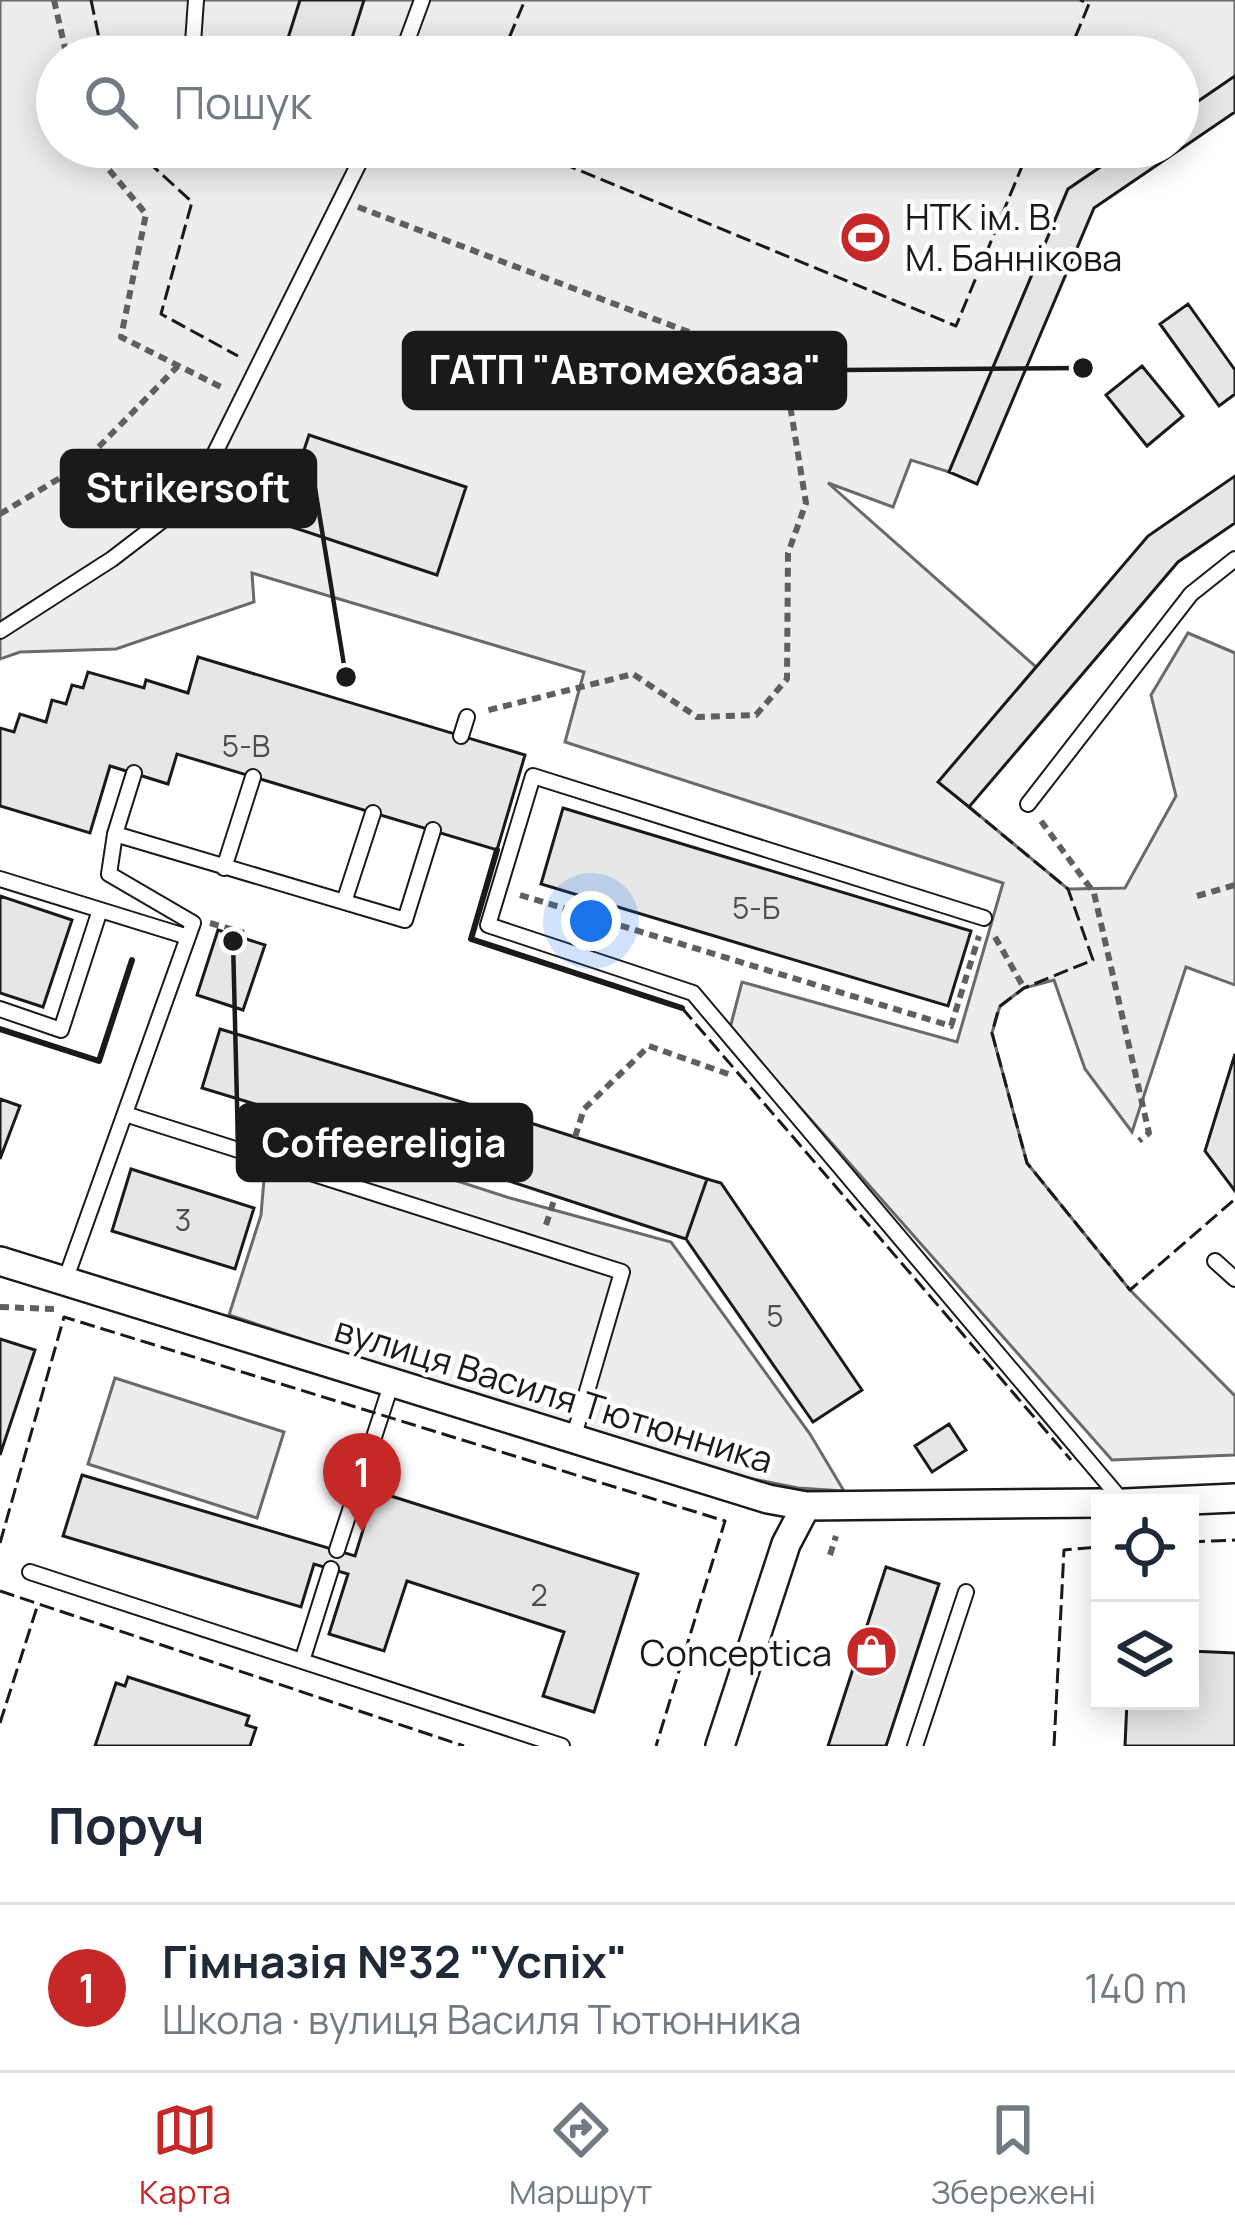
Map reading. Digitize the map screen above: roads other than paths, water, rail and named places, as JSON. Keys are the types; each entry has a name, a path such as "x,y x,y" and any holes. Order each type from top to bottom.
{"street":[{"name":"вулиця Василя Тютюнника","path":"0,1261 573,1439 806,1506 1091,1503"},
{"path":"1199,1500 1235,1498"},
{"path":"720,1746 786,1544 806,1506"}],"lane":[{"path":"193,36 196,0"},
{"path":"409,36 422,0"},
{"path":"0,631 112,559 193,497 359,168"},
{"path":"1028,804 1191,594 1235,559"},
{"path":"461,736 467,717"},
{"path":"66,1278 193,922 109,874 115,834 134,773"},
{"path":"984,918 533,776 488,925 693,993 1117,1494"},
{"path":"224,868 253,777"},
{"path":"344,902 373,813"},
{"path":"115,834 405,920 433,830"},
{"path":"0,880 188,937"},
{"path":"0,1009 61,1030 100,910"},
{"path":"125,1114 622,1272 573,1439"},
{"path":"1215,1261 1235,1279"},
{"path":"337,1550 392,1382"},
{"path":"302,1661 331,1569"},
{"path":"30,1572 562,1746"},
{"path":"915,1746 966,1592"}],"place":[{"name":"НТК ім. В. М. Баннікова","path":"866,237"},
{"name":"ГАТП \"Автомехбаза\"","path":"1083,368"},
{"name":"Strikersoft","path":"346,677"},
{"name":"Coffeereligia","path":"233,941"},
{"name":"Гімназія №32 \"Успіх\"","path":"362,1532"},
{"name":"Conceptica","path":"871,1652"}]}
